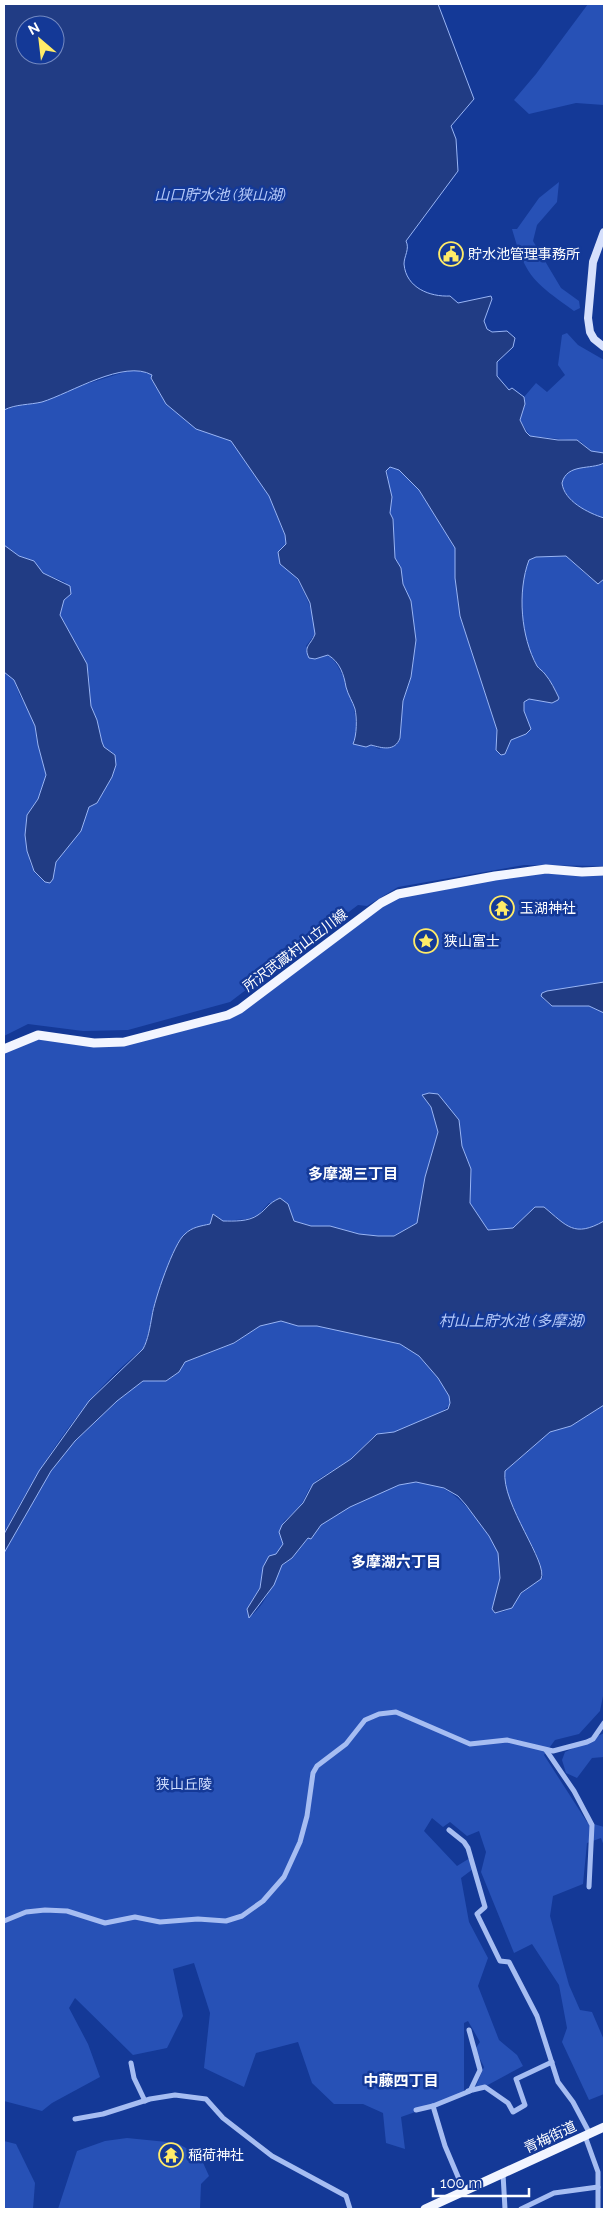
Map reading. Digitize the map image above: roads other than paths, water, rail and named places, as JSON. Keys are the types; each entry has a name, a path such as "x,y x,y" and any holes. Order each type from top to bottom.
{"main road":[{"name":"所沢武蔵村山立川線","path":"4,1049 38,1035 94,1043 124,1042 228,1015 246,1005 381,903 398,894 495,876 546,869 604,871"},
{"name":"青梅街道","path":"425,2209 604,2127"}],"street":[{"path":"604,232 593,262 588,318 590,332 594,339 604,347"},
{"path":"4,1920 26,1912 45,1910 67,1912 105,1924 135,1917 160,1922 198,1918 226,1922 242,1916 263,1901 284,1877 300,1842 307,1816 313,1773 317,1766 346,1744 365,1720 379,1714 396,1712 470,1744 507,1740 546,1750 560,1750 593,1739 604,1724"},
{"path":"546,1750 574,1792 592,1825 589,1888"},
{"path":"449,1830 464,1842 468,1848 485,1908 477,1914 500,1961 509,1962 530,2000 558,2082 573,2102 588,2135 598,2172 598,2209"},
{"path":"468,2092 480,2070 469,2030"},
{"path":"416,2110 433,2106 485,2087 508,2103 513,2112 525,2105 516,2079 552,2062"},
{"path":"131,2063 134,2078 145,2100"},
{"path":"75,2119 103,2114 145,2100 175,2094 206,2099 223,2118 272,2156 346,2196 350,2209"},
{"path":"433,2106 445,2146 464,2191"},
{"path":"503,2174 505,2209"},
{"path":"521,2209 532,2207 554,2193 598,2187"},
{"path":"597,2196 604,2195"}],"water":[{"name":"山口貯水池 (狭山湖)","path":"4,4 438,4 474,99 451,126 456,139 458,171 406,241 407,247 404,264 406,272 409,279 420,289 435,295 450,296 458,303 491,296 492,299 484,321 487,329 492,332 507,331 515,338 513,347 497,362 497,376 509,390 512,388 524,397 525,404 520,420 526,432 530,436 558,440 577,440 591,451 604,453 604,463 569,472 562,483 572,501 591,513 604,518 604,579 598,584 566,556 536,557 529,560 525,573 522,600 527,642 537,666 551,683 559,698 558,700 552,703 529,699 524,702 524,711 531,729 526,734 511,740 505,754 501,755 496,750 497,730 460,616 455,578 455,548 419,490 399,470 390,467 386,471 392,497 390,513 393,519 395,558 401,568 403,584 411,601 416,640 411,677 403,701 400,738 398,742 388,748 371,745 366,747 353,744 356,731 356,713 343,673 336,661 328,655 315,659 309,658 307,654 307,648 315,634 310,603 298,579 280,564 278,552 286,544 285,535 269,496 231,441 196,429 166,404 151,378 152,375 140,371 113,374 42,402 4,410"},
{"path":"4,545 19,556 34,561 43,573 70,586 71,594 64,600 60,615 87,664 91,706 97,720 102,742 104,747 115,755 116,765 112,777 97,803 89,807 81,831 56,862 53,879 50,883 45,882 34,871 27,851 25,835 27,815 38,799 46,775 35,726 14,680 4,672"},
{"path":"604,982 604,1013 589,1006 552,1006 541,996 542,993 547,991"},
{"name":"村山上貯水池 (多摩湖)","path":"429,1093 438,1094 459,1120 462,1146 471,1169 470,1203 488,1230 513,1228 535,1207 544,1207 565,1224 578,1229 585,1229 604,1221 604,1405 571,1426 550,1432 505,1471 510,1500 538,1560 542,1571 541,1579 521,1593 512,1608 495,1613 492,1609 500,1578 498,1553 489,1536 458,1496 444,1488 416,1482 399,1485 350,1507 321,1525 311,1539 308,1538 292,1558 282,1565 274,1585 249,1618 247,1609 260,1588 263,1567 269,1556 276,1554 283,1544 279,1532 282,1525 303,1503 313,1484 351,1459 377,1434 394,1432 448,1409 450,1403 449,1396 438,1378 419,1356 400,1344 317,1326 298,1326 281,1321 260,1326 234,1343 185,1362 179,1372 166,1381 143,1381 117,1401 75,1441 51,1471 4,1553 4,1534 39,1471 89,1401 143,1349 148,1338 156,1298 165,1272 175,1248 185,1234 194,1228 210,1224 213,1214 223,1221 250,1219 280,1198 288,1204 294,1221 311,1226 330,1226 359,1234 394,1236 417,1223 425,1177 438,1132 431,1107 422,1095"}],"place":[{"name":"貯水池管理事務所","path":"451,254"},
{"name":"玉湖神社","path":"502,908"},
{"name":"狭山富士","path":"426,941"},
{"name":"稲荷神社","path":"171,2155"}],"district":[{"name":"多摩湖三丁目","path":"353,1174"},
{"name":"多摩湖六丁目","path":"396,1562"},
{"name":"中藤四丁目","path":"401,2081"}],"park label":[{"name":"狭山丘陵","path":"184,1784"}]}
